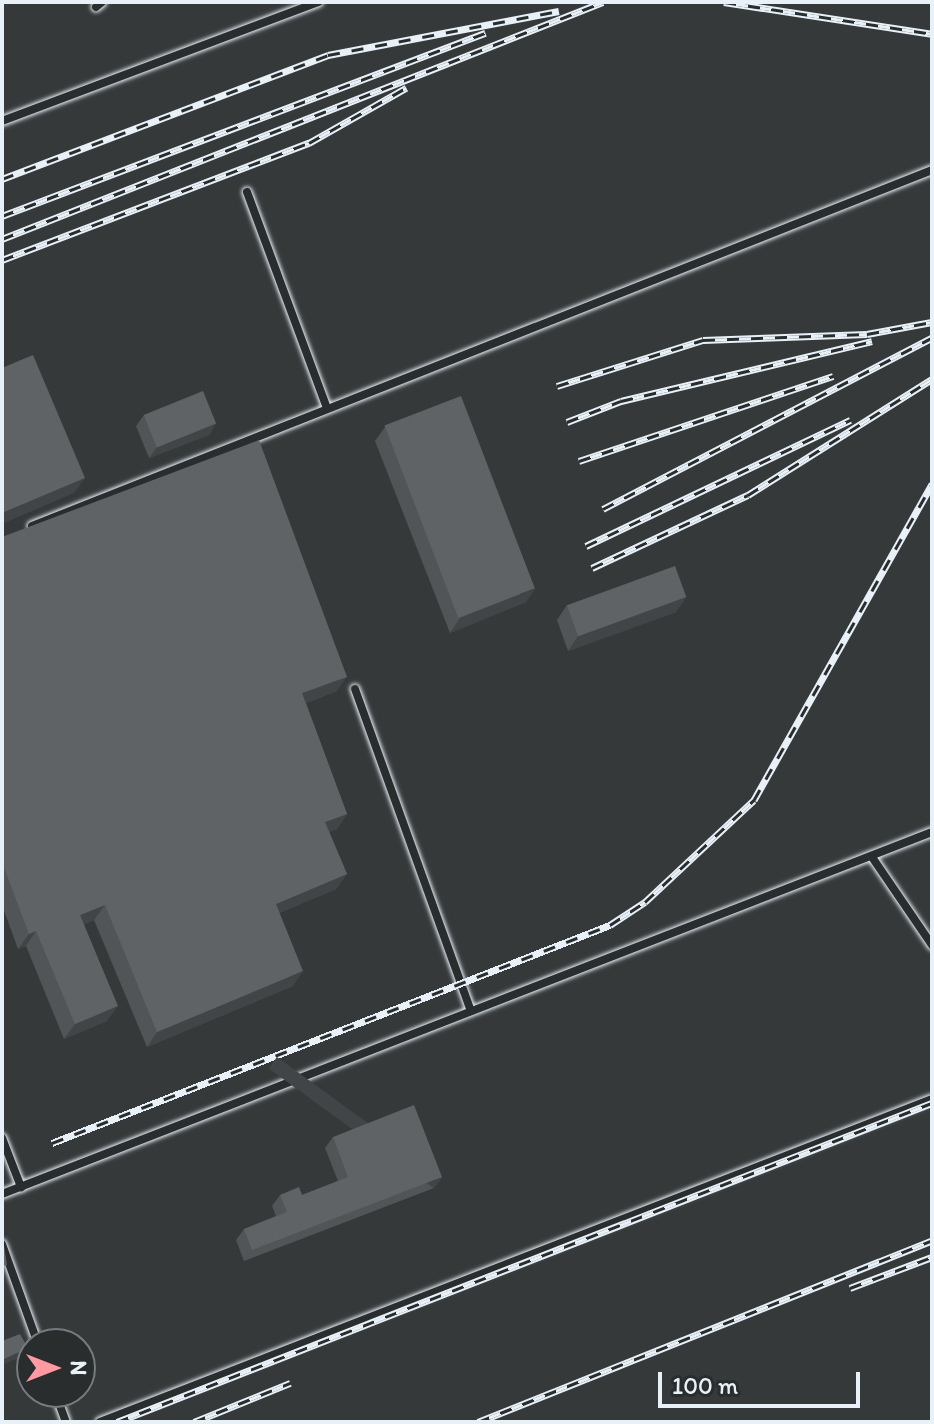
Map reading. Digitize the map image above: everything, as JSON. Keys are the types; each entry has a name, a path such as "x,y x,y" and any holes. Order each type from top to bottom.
{"lane":[{"path":"2,121 318,2"},
{"path":"17,532 932,170"},
{"path":"247,192 327,408"},
{"path":"355,689 471,1011"},
{"path":"2,1194 932,832"},
{"path":"872,857 932,945"},
{"path":"100,1422 932,1099"},
{"path":"2,1138 21,1187"},
{"path":"2,1244 32,1328"}],"building":[{"path":"33,355 85,478 2,513 2,368"},
{"path":"203,391 216,423 157,447 144,415"},
{"path":"461,396 535,588 458,618 384,425"},
{"path":"259,440 347,677 302,693 347,814 325,822 347,874 276,904 303,971 157,1032 105,905 80,915 118,1006 75,1024 36,931 29,934 2,862 2,537"},
{"path":"675,566 686,597 578,636 567,605"},
{"path":"414,1105 442,1177 252,1250 244,1229 287,1212 280,1195 299,1187 302,1195 348,1177 333,1137"},
{"path":"2,1232 7,1265 2,1266"},
{"path":"16,1336 16,1354 2,1360 2,1341"}],"railway":[{"path":"2,239 603,2"},
{"path":"724,2 932,34"},
{"path":"2,179 328,55 559,11"},
{"path":"2,216 485,33"},
{"path":"2,260 309,143 406,88"},
{"path":"557,386 703,340 867,334 932,322"},
{"path":"603,509 932,338"},
{"path":"567,422 621,401 872,341"},
{"path":"579,461 833,376"},
{"path":"592,568 748,495 932,379"},
{"path":"586,546 850,420"},
{"path":"52,1143 610,925 645,902 754,800 932,484"},
{"path":"117,1422 932,1103"},
{"path":"478,1422 932,1240"},
{"path":"850,1288 932,1257"},
{"path":"194,1422 290,1383"}]}
